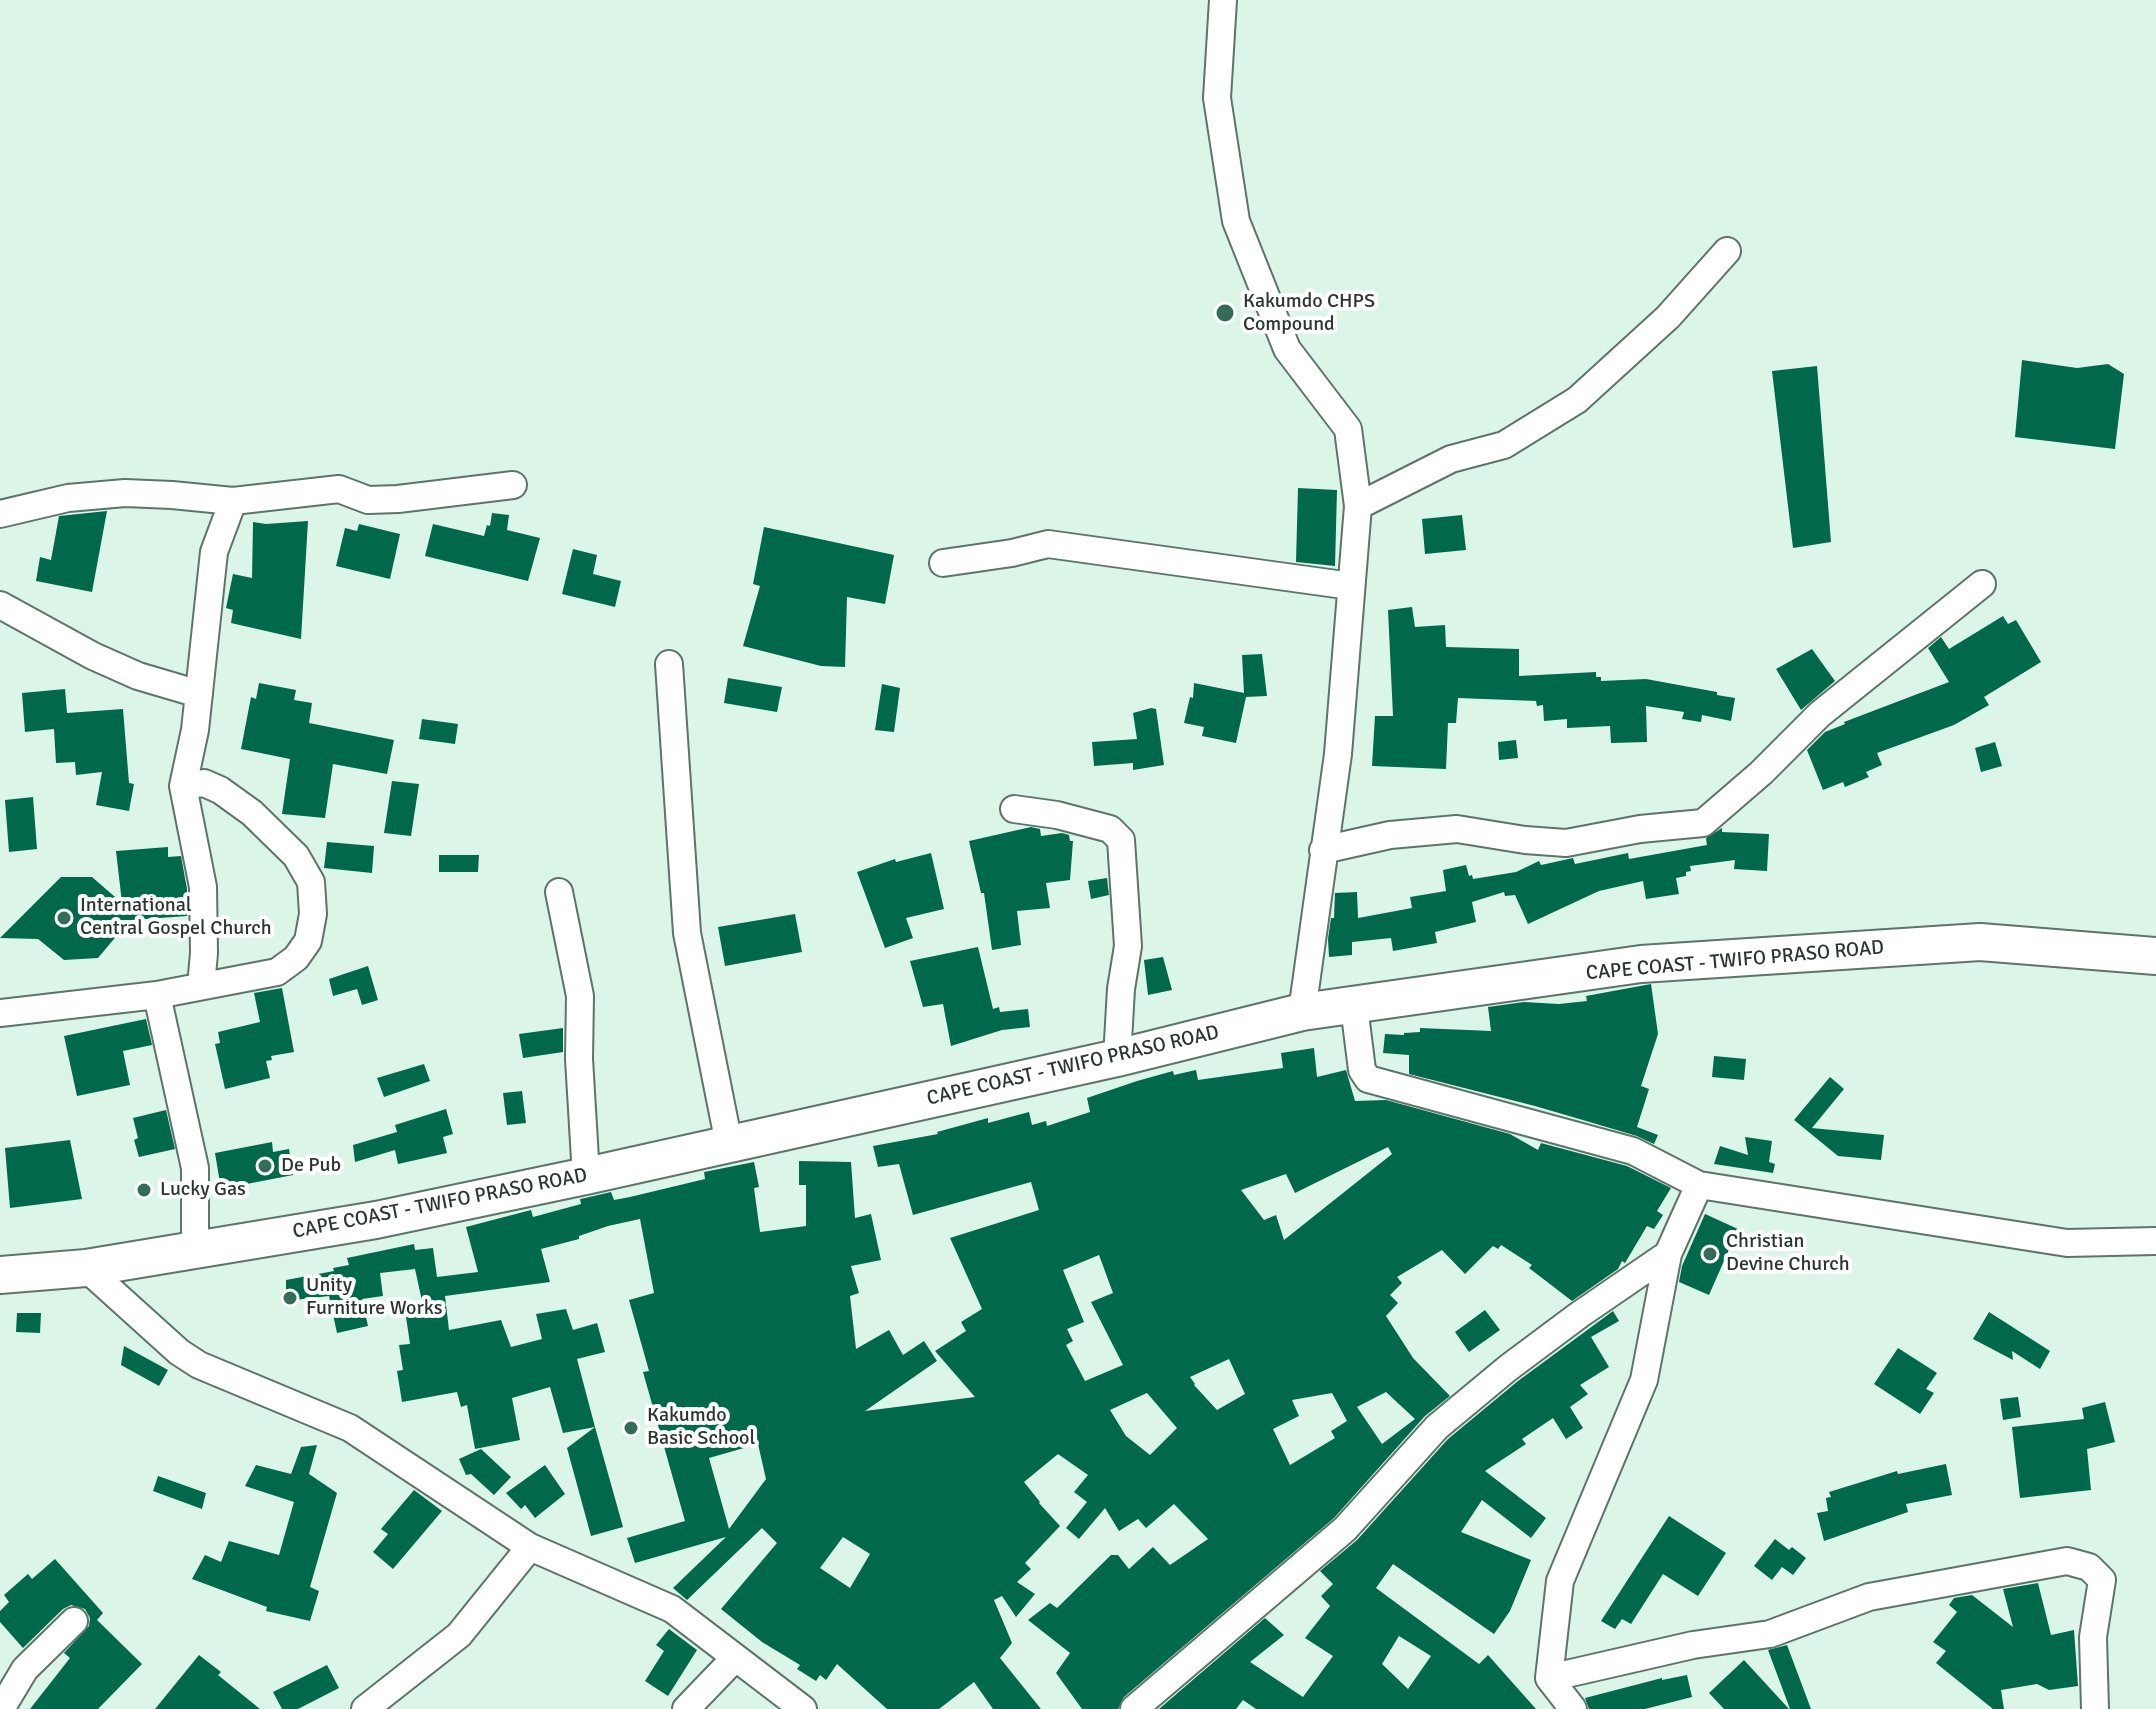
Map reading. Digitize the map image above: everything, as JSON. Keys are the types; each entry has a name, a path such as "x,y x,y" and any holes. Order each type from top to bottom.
{"main road":[{"name":"CAPE COAST - TWIFO PRASO ROAD","path":"0,1275 86,1268 376,1220 1117,1058 1302,1012 1641,964 1980,942 2156,956"}],"street":[{"path":"1223,0 1217,98 1236,221 1287,349 1348,429 1358,506 1338,754 1302,1012"},
{"path":"1358,506 1451,459 1504,445 1577,400 1668,317 1727,251"},
{"path":"0,514 68,498 125,493 233,501 339,489 368,500 513,485"},
{"path":"201,986 203,887 183,786 195,730 214,552 233,501"},
{"path":"943,563 1012,553 1048,544 1351,586"},
{"path":"1323,850 1390,835 1457,829 1566,843 1640,829 1703,823 1761,773 1820,714 1982,584"},
{"path":"0,605 93,656 138,676 199,694"},
{"path":"669,664 687,933 729,1144"},
{"path":"0,1013 157,995 277,972 296,958 308,941 313,914 311,882 296,856 252,813 220,790 204,783 183,786"},
{"path":"1014,809 1057,815 1110,829 1121,840 1128,946 1121,989 1117,1058"},
{"path":"559,892 580,996 579,1059 586,1176"},
{"path":"157,995 195,1168 195,1249"},
{"path":"1354,1006 1362,1070 1368,1079 1633,1151 1699,1185 2067,1243 2156,1241"},
{"path":"1573,1709 1549,1678 1560,1581 1644,1380 1668,1254 1699,1185"},
{"path":"1134,1709 1345,1529 1437,1427 1508,1368 1668,1254"},
{"path":"86,1268 179,1352 199,1365 350,1428 530,1547 672,1609 804,1709"},
{"path":"365,1709 459,1635 530,1547"},
{"path":"1549,1678 1693,1645 1770,1634 1869,1597 2067,1561 2089,1567 2102,1580 2093,1637 2095,1709"},
{"path":"1,1709 25,1669 74,1621"},
{"path":"686,1709 735,1658"}],"building":[{"path":"2022,360 2077,368 2108,364 2124,374 2115,449 2015,437"},
{"path":"1817,366 1831,542 1793,548 1772,371"},
{"path":"1298,488 1337,490 1335,566 1296,562"},
{"path":"107,511 92,592 36,581 40,557 51,560 59,516"},
{"path":"492,513 509,515 507,530 540,538 528,581 425,556 433,524 484,536"},
{"path":"1462,515 1466,550 1425,554 1422,519"},
{"path":"308,521 301,639 231,623 233,610 226,608 233,574 252,578 253,522"},
{"path":"359,524 400,534 390,579 336,566 345,528 357,531"},
{"path":"764,527 894,555 885,604 847,597 845,667 821,666 743,646 760,586 753,584"},
{"path":"573,549 597,555 593,574 621,581 615,607 562,594"},
{"path":"1412,607 1415,627 1445,625 1446,647 1519,649 1519,676 1596,672 1596,677 1601,677 1601,681 1646,679 1717,692 1717,695 1735,698 1731,721 1702,715 1701,722 1682,719 1684,712 1646,706 1647,742 1611,743 1610,726 1567,728 1567,719 1544,721 1543,705 1537,706 1536,701 1458,698 1456,723 1448,723 1446,769 1372,766 1375,716 1393,716 1388,610"},
{"path":"2003,616 2008,624 2016,620 2041,662 1984,697 1989,705 1954,725 1877,753 1882,765 1866,772 1869,777 1845,787 1843,782 1823,790 1807,750 1825,732 1949,682 1928,648 1941,637 1949,649"},
{"path":"1812,649 1835,681 1801,710 1776,669"},
{"path":"1262,654 1267,696 1246,697 1236,743 1202,736 1204,727 1184,723 1190,697 1193,698 1194,683 1244,693 1242,655"},
{"path":"728,678 782,687 777,712 724,703"},
{"path":"259,683 296,690 294,700 312,703 309,723 394,740 387,774 333,764 325,818 282,814 290,759 241,749 251,697 256,699"},
{"path":"882,684 900,688 894,732 875,730"},
{"path":"65,689 67,713 123,709 129,783 134,784 129,811 96,805 102,772 76,775 75,762 56,763 54,729 25,732 22,693"},
{"path":"1156,709 1164,765 1133,770 1133,763 1094,766 1092,742 1137,739 1133,713"},
{"path":"422,719 458,724 455,744 419,739"},
{"path":"1516,740 1518,758 1499,760 1498,742"},
{"path":"1995,742 2002,766 1981,772 1975,748"},
{"path":"392,781 419,784 411,836 384,833"},
{"path":"33,797 37,849 9,852 5,800"},
{"path":"1031,827 1040,829 1041,836 1069,835 1070,841 1073,841 1070,880 1046,883 1050,908 1017,911 1021,945 992,950 984,893 981,893 969,841"},
{"path":"1722,828 1722,832 1769,834 1767,871 1734,869 1735,860 1690,866 1691,871 1686,872 1686,876 1676,878 1679,894 1646,899 1643,881 1599,891 1528,924 1515,895 1505,896 1504,892 1472,902 1476,922 1435,932 1437,943 1393,951 1391,938 1352,942 1352,955 1329,957 1328,939 1331,918 1334,918 1335,893 1357,892 1358,918 1412,908 1410,897 1446,891 1443,870 1466,865 1473,879 1516,872 1539,861 1541,865 1573,858 1575,864 1628,853 1629,859 1707,845 1706,838"},
{"path":"327,842 374,846 372,873 324,868"},
{"path":"168,847 168,857 181,856 187,889 187,916 118,921 119,933 98,958 64,960 38,939 0,938 61,877 92,877 122,903 116,851"},
{"path":"931,853 944,909 906,918 913,938 885,948 857,872 895,859 896,862"},
{"path":"439,855 479,855 478,872 439,872"},
{"path":"1107,878 1109,895 1091,899 1088,881"},
{"path":"795,914 802,952 725,966 718,927"},
{"path":"978,947 993,1009 999,1007 1000,1012 1028,1009 1030,1027 1002,1030 951,1046 943,1004 923,1007 910,961"},
{"path":"1163,957 1172,990 1148,995 1144,960"},
{"path":"368,966 378,1000 362,1005 357,989 333,996 329,979"},
{"path":"1651,984 1658,1034 1641,1086 1649,1089 1637,1127 1658,1135 1654,1144 1637,1136 1535,1106 1409,1074 1409,1055 1383,1053 1385,1034 1404,1035 1420,1032 1420,1028 1491,1031 1488,1007 1524,1002 1559,1004 1587,1001 1586,996"},
{"path":"282,988 294,1052 271,1056 272,1060 266,1061 270,1078 225,1089 215,1044 220,1043 218,1032 260,1022 254,993"},
{"path":"146,1019 152,1045 123,1051 130,1085 77,1096 64,1036"},
{"path":"563,1028 563,1052 523,1058 519,1034"},
{"path":"1314,1048 1317,1077 1346,1070 1355,1101 1386,1100 1510,1134 1538,1150 1541,1143 1627,1166 1671,1188 1657,1211 1663,1215 1654,1229 1647,1226 1625,1263 1622,1261 1618,1269 1572,1301 1529,1268 1532,1265 1501,1245 1498,1249 1493,1246 1465,1274 1442,1250 1397,1277 1402,1283 1390,1295 1398,1303 1386,1316 1413,1358 1450,1396 1425,1416 1334,1518 1124,1697 1118,1709 1082,1709 1056,1673 1070,1653 1028,1620 1050,1603 1057,1608 1111,1555 1118,1555 1129,1569 1153,1547 1170,1565 1208,1539 1174,1504 1146,1528 1138,1519 1119,1531 1105,1508 1079,1539 1066,1528 1087,1502 1074,1492 1088,1475 1058,1454 1024,1482 1060,1526 1025,1563 1031,1569 1017,1582 1035,1594 1016,1617 1002,1596 994,1600 1012,1643 1000,1658 1041,1709 993,1709 974,1682 939,1709 887,1709 837,1664 826,1680 820,1675 816,1681 797,1669 800,1665 762,1642 721,1609 777,1543 762,1528 687,1600 673,1588 726,1537 635,1563 627,1538 685,1521 643,1372 649,1371 629,1300 654,1293 640,1219 608,1226 579,1236 579,1239 541,1249 550,1282 445,1296 449,1330 501,1320 511,1347 542,1339 536,1314 566,1309 573,1330 597,1323 605,1352 577,1359 595,1427 563,1433 550,1387 512,1398 520,1440 475,1449 467,1405 461,1407 457,1392 402,1402 397,1371 403,1370 399,1345 410,1344 404,1303 422,1301 415,1269 380,1273 383,1296 362,1299 368,1326 337,1333 329,1296 286,1301 286,1280 334,1271 333,1268 349,1265 347,1258 414,1244 415,1250 433,1248 437,1277 478,1272 466,1227 531,1210 533,1217 581,1204 580,1199 611,1192 614,1200 630,1197 705,1179 704,1172 754,1162 759,1187 754,1188 760,1232 806,1226 806,1185 799,1185 799,1161 851,1162 855,1218 871,1214 881,1260 851,1266 859,1293 850,1296 856,1349 889,1330 903,1355 924,1341 937,1361 865,1411 975,1397 935,1351 966,1331 961,1322 982,1309 950,1238 1039,1210 1031,1182 913,1215 899,1164 878,1167 873,1146 938,1134 988,1118 988,1123 1029,1112 1032,1125 1046,1121 1047,1126 1090,1112 1087,1098 1137,1081 1173,1071 1174,1075 1196,1070 1198,1080 1283,1068 1281,1053","holes":["1388,1147 1392,1154 1284,1240 1276,1215 1264,1220 1241,1190 1286,1174 1295,1193","1099,1255 1113,1293 1091,1302 1123,1365 1085,1381 1066,1345 1073,1341 1067,1329 1084,1322 1063,1270","1229,1359 1245,1394 1217,1410 1190,1377","1386,1392 1415,1419 1382,1444 1357,1407","1147,1393 1177,1428 1150,1455 1126,1436 1110,1410","1332,1393 1347,1421 1331,1431 1335,1438 1290,1465 1273,1429 1299,1416 1292,1400","758,1444 766,1479 729,1529 709,1458","843,1537 870,1554 850,1588 820,1568"]},
{"path":"1714,1056 1746,1059 1744,1080 1712,1077"},
{"path":"424,1064 430,1081 384,1097 377,1078"},
{"path":"1830,1077 1844,1089 1812,1128 1884,1135 1881,1160 1838,1156 1794,1120"},
{"path":"522,1091 526,1123 507,1125 503,1093"},
{"path":"446,1109 453,1134 443,1137 447,1153 398,1164 395,1150 355,1162 353,1145 397,1132 395,1125"},
{"path":"166,1110 175,1149 139,1157 133,1118"},
{"path":"1745,1137 1772,1141 1769,1162 1775,1164 1773,1173 1714,1164 1720,1146 1748,1155"},
{"path":"70,1140 82,1199 10,1208 5,1148"},
{"path":"272,1142 273,1152 289,1149 293,1175 221,1189 215,1153"},
{"path":"1705,1214 1738,1229 1709,1295 1679,1282 1682,1266"},
{"path":"1485,1310 1500,1330 1469,1352 1455,1332"},
{"path":"1613,1311 1619,1321 1591,1337 1609,1367 1580,1385 1588,1394 1570,1407 1583,1428 1566,1439 1553,1418 1522,1439 1526,1444 1485,1471 1546,1518 1531,1538 1482,1500 1461,1532 1531,1560 1510,1611 1494,1634 1393,1564 1376,1588 1479,1664 1488,1655 1536,1709 1256,1709 1243,1700 1236,1709 1159,1709 1265,1618 1284,1635 1250,1662 1303,1697 1333,1656 1305,1638 1330,1606 1321,1596 1333,1584 1320,1571 1357,1540 1448,1439 1518,1381","holes":["1399,1636 1431,1656 1408,1689 1382,1664"]},
{"path":"1989,1312 2050,1351 2040,1369 2012,1351 2013,1360 1973,1339"},
{"path":"17,1313 41,1313 40,1333 16,1332"},
{"path":"124,1346 168,1370 159,1386 121,1365"},
{"path":"1898,1348 1937,1373 1926,1389 1934,1393 1920,1414 1874,1384"},
{"path":"2018,1397 2021,1417 2003,1420 2000,1399"},
{"path":"2105,1402 2115,1442 2087,1449 2091,1490 2020,1498 2012,1427 2084,1419 2082,1408"},
{"path":"595,1427 623,1527 591,1536 567,1448"},
{"path":"317,1445 309,1474 337,1493 310,1587 319,1591 310,1621 266,1611 267,1607 192,1579 205,1555 221,1562 229,1541 279,1555 294,1502 245,1486 256,1465 291,1474 301,1447"},
{"path":"481,1449 511,1477 494,1495 471,1474 466,1475 459,1459"},
{"path":"1946,1464 1952,1495 1906,1504 1908,1512 1824,1541 1817,1513 1828,1511 1826,1498 1831,1497 1829,1492 1897,1471 1898,1474"},
{"path":"545,1465 565,1494 535,1518 525,1505 521,1509 506,1493"},
{"path":"158,1476 206,1493 202,1509 153,1491"},
{"path":"414,1490 442,1511 393,1569 373,1552 388,1534 381,1529"},
{"path":"1669,1516 1726,1553 1698,1596 1663,1574 1631,1624 1622,1619 1615,1629 1601,1621"},
{"path":"1775,1539 1806,1558 1793,1575 1782,1567 1772,1580 1754,1566"},
{"path":"55,1559 103,1613 97,1620 142,1664 98,1709 30,1709 70,1658 64,1653 89,1626 90,1618 85,1609 71,1605 63,1609 23,1648 0,1622 0,1611 9,1602 4,1595 28,1574 32,1579"},
{"path":"2038,1583 2051,1635 2074,1630 2078,1686 2049,1690 2037,1684 2001,1690 2004,1709 1993,1709 1936,1663 1946,1651 1933,1642 1957,1612 1949,1605 1954,1598 1972,1595 2013,1627 2003,1589"},
{"path":"669,1629 697,1650 668,1696 645,1681 664,1651 656,1645"},
{"path":"1787,1645 1811,1709 1790,1709 1768,1650"},
{"path":"199,1655 221,1672 218,1675 260,1709 155,1709"},
{"path":"1744,1660 1789,1709 1724,1709 1709,1693"},
{"path":"327,1665 339,1688 298,1709 282,1709 273,1692"},
{"path":"1687,1675 1692,1697 1645,1709 1589,1709 1585,1698 1662,1678"}],"place":[{"name":"Kakumdo CHPS Compound","path":"1225,313"},
{"name":"International Central Gospel Church","path":"64,918"},
{"name":"De Pub","path":"265,1166"},
{"name":"Lucky Gas","path":"144,1190"},
{"name":"Christian Devine Church","path":"1710,1254"},
{"name":"Unity Furniture Works","path":"290,1298"},
{"name":"Kakumdo Basic School","path":"631,1428"}]}
